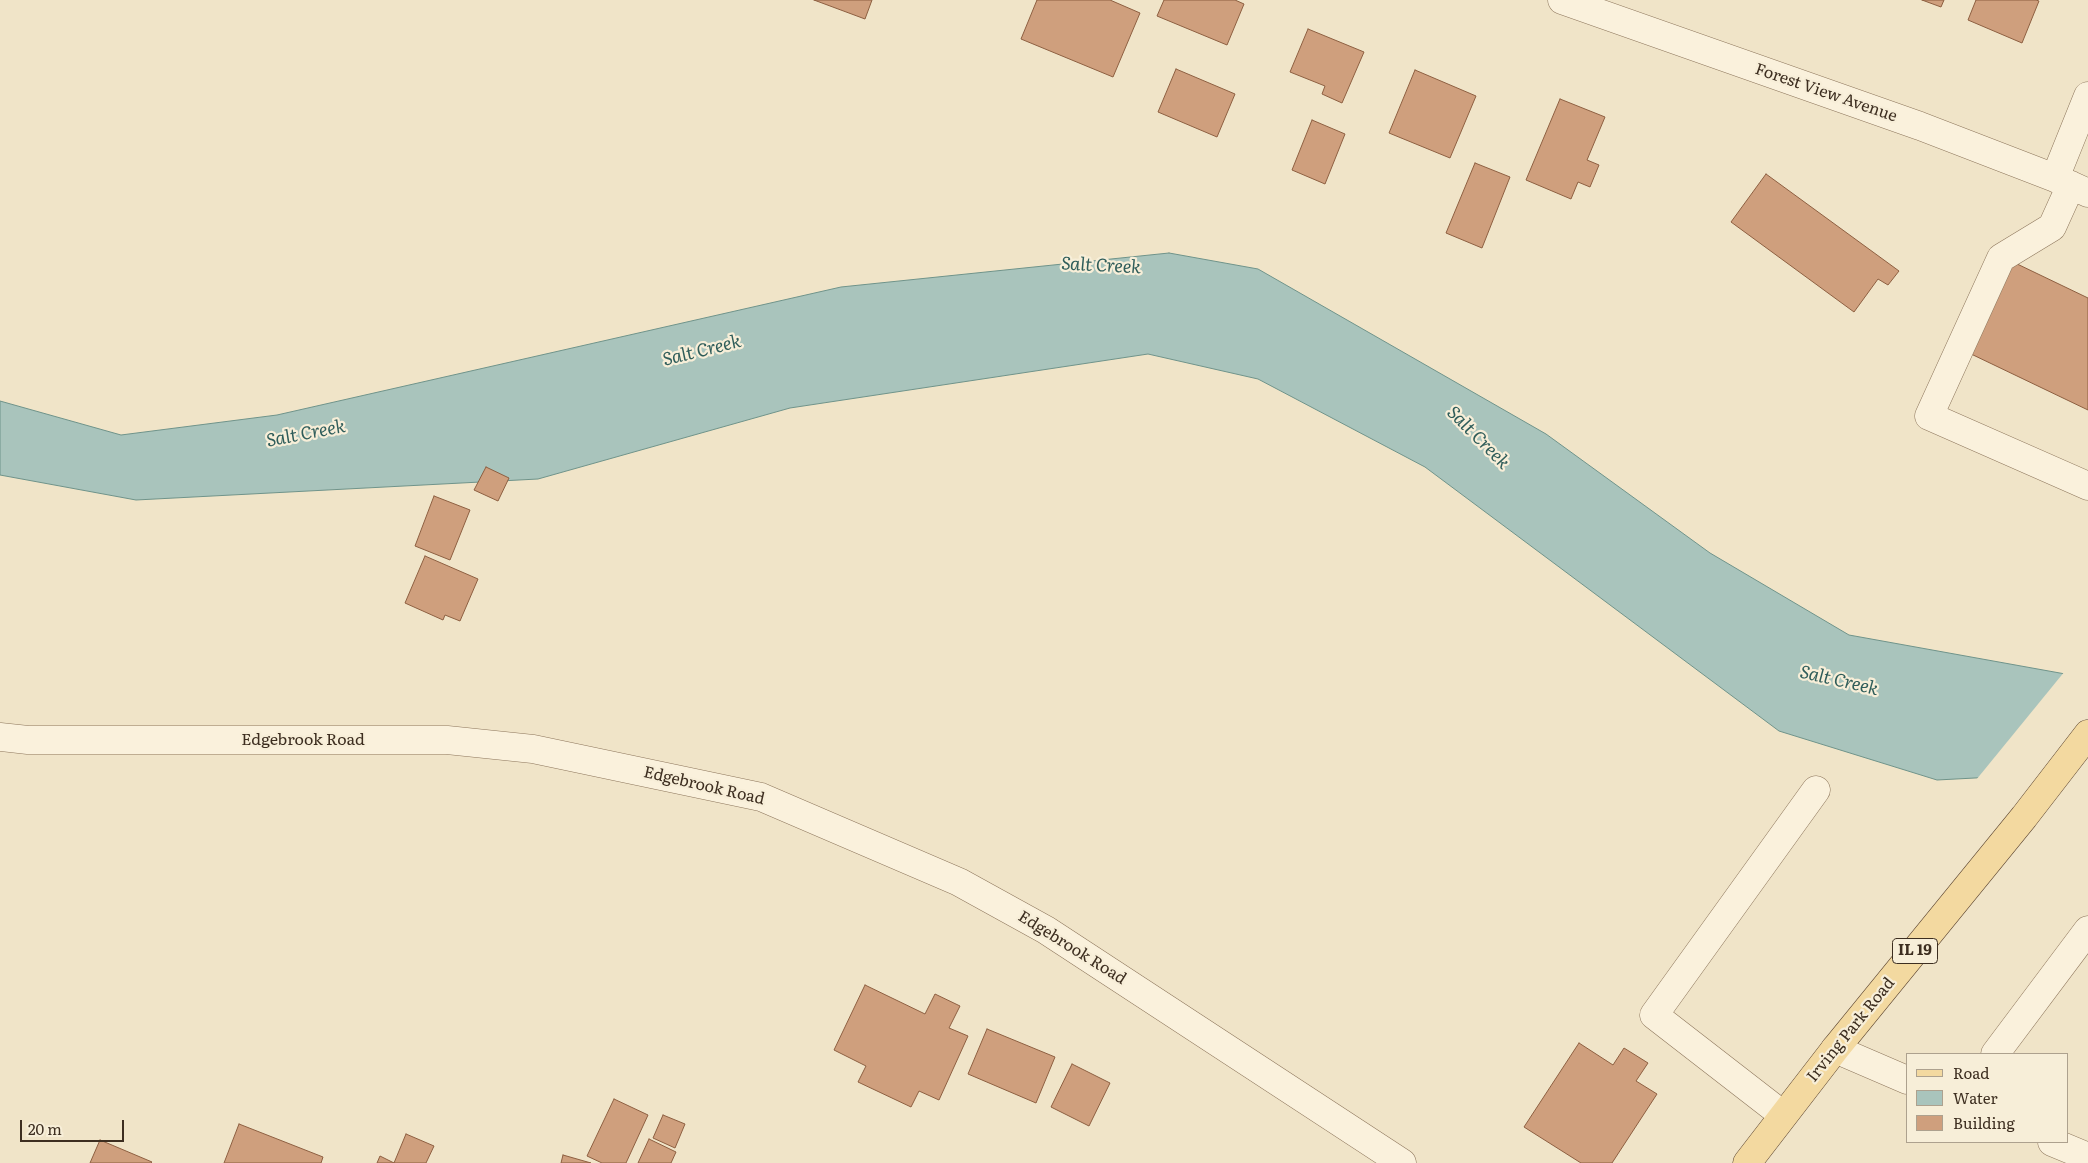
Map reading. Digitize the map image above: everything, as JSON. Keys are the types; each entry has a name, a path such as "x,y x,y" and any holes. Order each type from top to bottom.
{"main road":[{"name":"Irving Park Road","path":"1747,1163 1835,1049 2024,817 2088,734"}],"street":[{"name":"Forest View Avenue","path":"1562,0 1920,126 2071,186"},
{"path":"2088,96 2071,186 2052,226 2001,258 1929,416 2088,486"},
{"name":"Edgebrook Road","path":"0,737 28,740 447,740 532,749 762,797 959,882 1046,930 1402,1163"},
{"path":"1783,1115 1654,1015 1816,790"},
{"path":"1996,1053 2088,930"},
{"path":"1835,1049 1906,1080"},
{"path":"2054,1143 2088,1157"}],"water":[{"name":"Salt Creek","path":"1169,253 1258,269 1546,434 1710,553 1849,635 2082,677 2088,772 1937,780 1779,731 1425,467 1258,379 1148,354 790,408 538,479 136,500 0,475 0,401 121,435 277,415 841,287"}],"pier":[{"path":"2065,671 2088,673 2088,774 1976,780"}],"building":[{"path":"814,0 872,0 865,19"},
{"path":"1037,0 1110,0 1140,13 1113,77 1021,39"},
{"path":"1164,0 1235,0 1244,4 1227,45 1157,16"},
{"path":"1922,0 1944,0 1941,7"},
{"path":"1976,0 2039,1 2022,43 1968,20"},
{"path":"1308,29 1364,52 1342,103 1322,94 1325,86 1290,72"},
{"path":"1176,69 1235,94 1217,137 1158,112"},
{"path":"1415,70 1476,96 1450,158 1389,133"},
{"path":"1560,99 1605,117 1587,160 1599,165 1590,187 1578,182 1571,199 1526,180"},
{"path":"1312,120 1345,134 1325,184 1292,170"},
{"path":"1475,163 1510,177 1482,248 1446,233"},
{"path":"1766,174 1899,271 1888,285 1878,279 1854,312 1731,222"},
{"path":"2013,262 2088,298 2088,410 1969,353"},
{"path":"486,467 509,478 498,501 474,490"},
{"path":"434,496 470,510 450,560 415,546"},
{"path":"425,556 478,579 460,621 445,615 443,620 405,603"},
{"path":"865,985 925,1014 935,994 960,1006 949,1028 968,1036 939,1100 919,1091 911,1107 858,1082 866,1066 834,1050"},
{"path":"987,1029 1055,1057 1036,1103 968,1074"},
{"path":"1579,1043 1613,1065 1624,1048 1648,1063 1636,1081 1657,1094 1612,1163 1581,1163 1524,1127"},
{"path":"1072,1064 1110,1083 1089,1126 1051,1107"},
{"path":"614,1099 648,1115 626,1163 602,1163 587,1156"},
{"path":"663,1115 685,1124 675,1148 653,1138"},
{"path":"239,1124 323,1157 321,1163 224,1163"},
{"path":"406,1134 434,1146 426,1163 394,1163"},
{"path":"649,1139 676,1152 671,1163 638,1163"},
{"path":"100,1140 152,1162 90,1163"},
{"path":"563,1155 591,1163 561,1163"},
{"path":"380,1156 394,1163 377,1163"}]}
